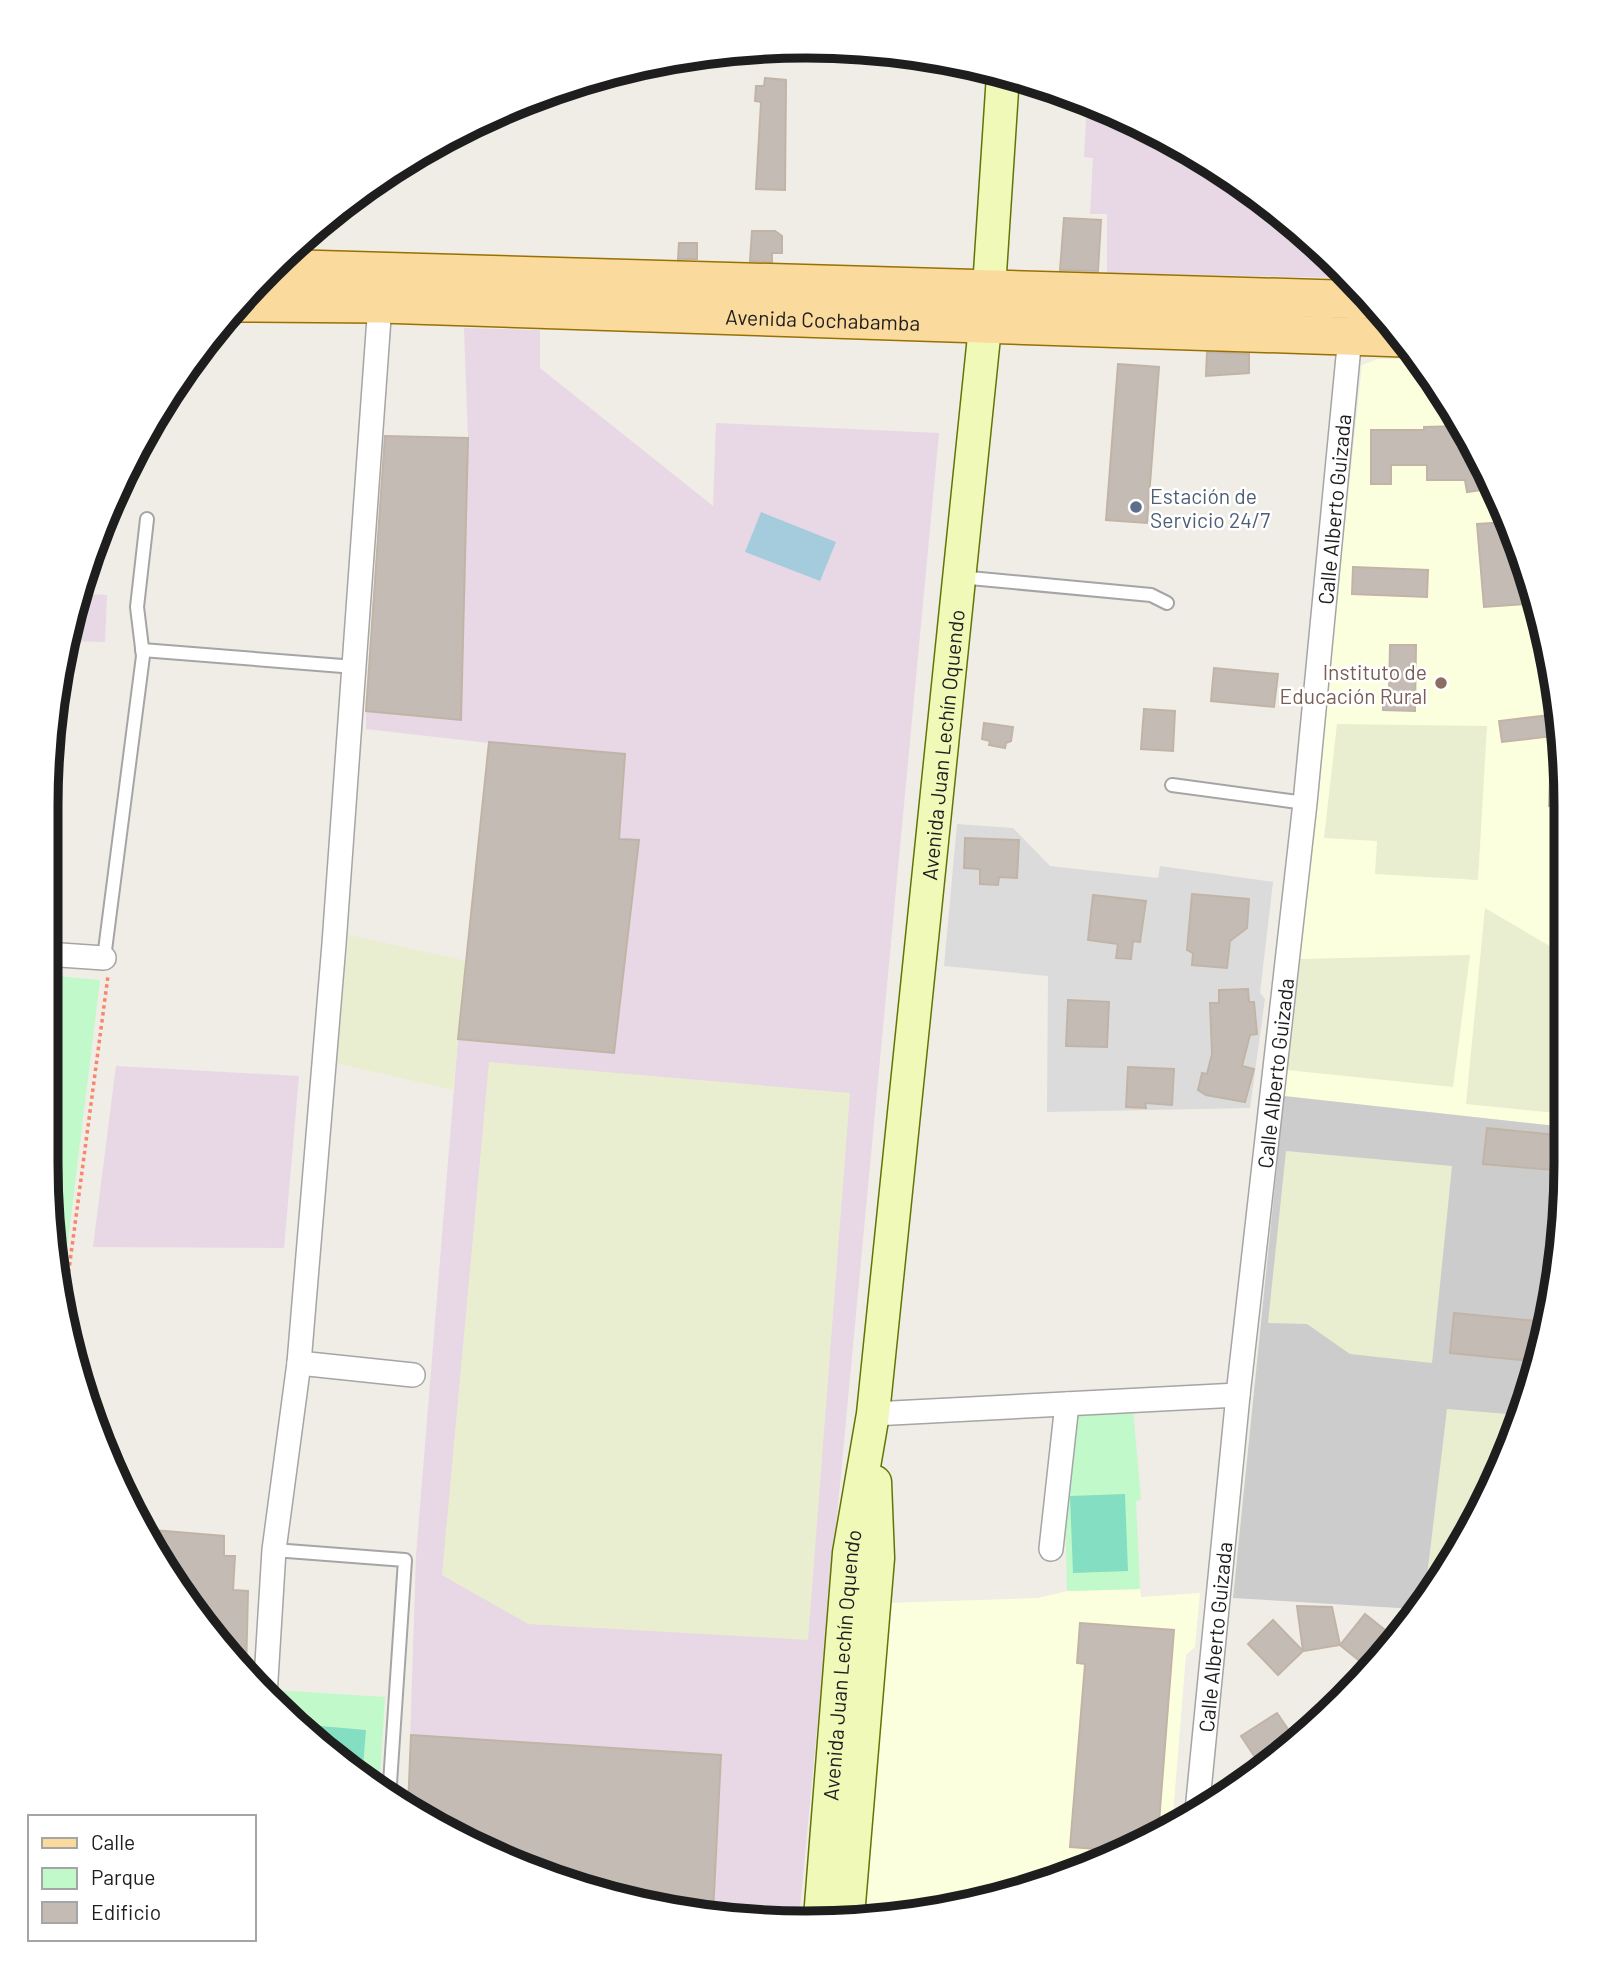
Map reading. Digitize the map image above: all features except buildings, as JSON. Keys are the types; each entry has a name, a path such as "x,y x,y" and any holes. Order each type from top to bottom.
{"main road":[{"name":"Avenida Cochabamba","path":"285,270 537,293 985,324 1389,337"},
{"name":"Avenida Cochabamba","path":"252,303 380,304 537,293 989,288 1356,300"}],"street":[{"name":"Avenida Juan Lechín Oquendo","path":"821,1911 849,1553 873,1414 989,288 1002,84"},
{"path":"266,1680 274,1550 299,1363 355,667 380,304"},
{"name":"Calle Alberto Guizada","path":"1198,1800 1238,1395 1305,803 1350,336"},
{"path":"58,955 104,958"},
{"path":"299,1363 413,1376"},
{"path":"873,1414 1238,1395"},
{"path":"1051,1549 1067,1404"},
{"name":"Avenida Juan Lechín Oquendo","path":"848,1910 878,1558 873,1414"}],"lane":[{"path":"104,958 142,650 136,607 147,519"},
{"path":"959,577 1151,595 1167,603"},
{"path":"142,650 355,667"},
{"path":"1172,785 1305,803"},
{"path":"274,1550 405,1560 390,1785"}],"path":[{"path":"67,1282 108,980 104,958"}],"shaded area":[{"path":"1086,113 1137,135 1222,184 1262,212 1336,278 1107,273 1107,214 1090,214 1093,158 1084,157"},
{"path":"464,328 540,330 540,368 713,506 716,423 939,433 800,1911 708,1905 612,1886 565,1872 520,1854 475,1834 408,1796 416,1556 458,1039 489,743 366,729 366,711 384,436 468,438"},
{"name":"Instituto de Educación Rural","path":"1378,359 1406,359 1428,390 1477,475 1515,565 1529,612 1548,708 1553,757 1554,1126 1284,1096 1362,365"},
{"path":"88,594 107,595 105,642 76,641"},
{"path":"1337,724 1487,726 1478,880 1375,874 1377,841 1324,838"},
{"path":"957,824 1013,828 1050,866 1158,878 1160,866 1273,882 1260,993 1265,999 1250,1108 1047,1112 1048,976 944,966"},
{"path":"1485,908 1554,949 1554,1113 1466,1104"},
{"path":"349,935 466,961 453,1090 336,1063"},
{"path":"1470,955 1453,1087 1287,1070 1300,959"},
{"path":"489,1062 850,1093 808,1640 528,1624 442,1575"},
{"path":"116,1066 299,1076 284,1248 93,1247"},
{"path":"1284,1096 1554,1126 1553,1212 1548,1261 1529,1357 1515,1404 1477,1494 1428,1579 1407,1609 1233,1598"},
{"path":"1286,1151 1452,1166 1432,1363 1350,1354 1307,1324 1268,1323"},
{"path":"1447,1409 1511,1414 1477,1494 1426,1581"},
{"path":"1140,1589 1141,1597 1200,1593 1195,1647 1186,1655 1173,1815 1137,1834 1047,1872 952,1897 860,1909 885,1603 1038,1598 1067,1591"}],"green space":[{"path":"58,976 100,980 65,1266 59,1212"},
{"path":"1133,1408 1141,1500 1136,1501 1140,1589 1067,1591 1065,1496 1071,1423 1081,1412"},
{"path":"1125,1494 1128,1571 1073,1573 1070,1496"},
{"path":"275,1690 385,1697 380,1778 313,1726"},
{"path":"312,1725 366,1730 363,1766"}],"water":[{"path":"761,512 836,542 820,581 745,552"}],"place":[{"name":"Estación de Servicio 24/7","path":"1136,507"},
{"name":"Instituto de Educación Rural","path":"1441,683"}]}
